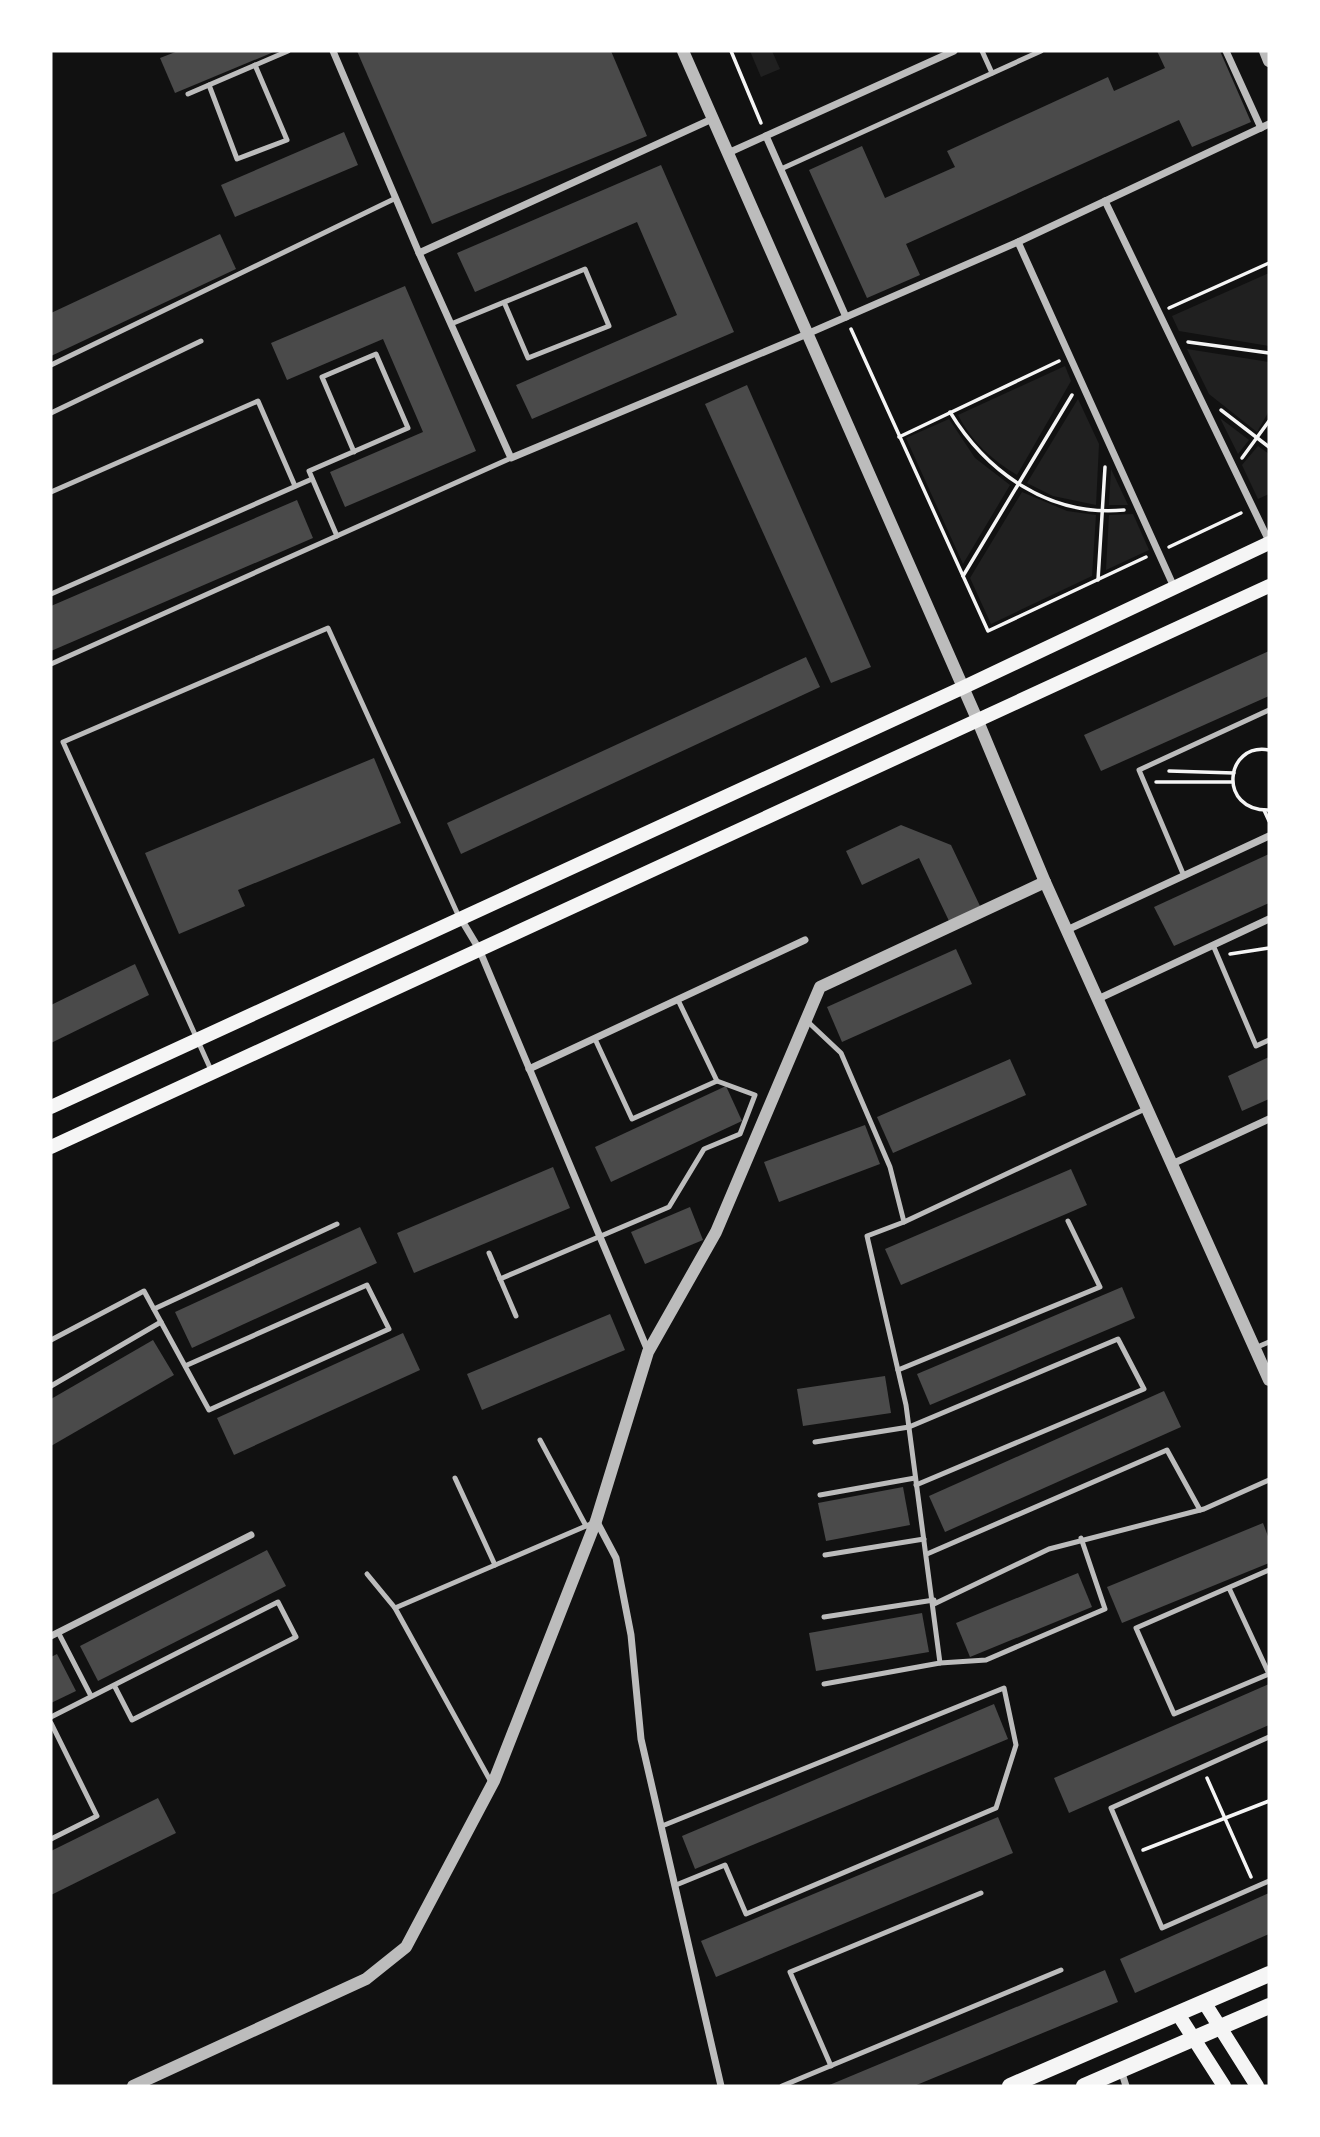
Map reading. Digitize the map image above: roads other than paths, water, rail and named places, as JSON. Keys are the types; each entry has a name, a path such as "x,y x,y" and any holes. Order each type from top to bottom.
{"main road":[{"path":"51,1107 459,917 962,688 1269,542"},
{"path":"51,1147 1269,586"},
{"path":"1010,2086 1269,1974"},
{"path":"1204,2002 1257,2086"},
{"path":"1084,2086 1123,2078 1194,2039 1269,2006"},
{"path":"1178,2014 1224,2086"}],"street":[{"path":"333,51 419,253 511,458 1018,242 1269,124"},
{"path":"683,51 977,719 1045,882 1269,1380"},
{"path":"728,153 954,51"},
{"path":"1226,51 1261,128"},
{"path":"1265,51 1269,61"},
{"path":"419,253 712,119"},
{"path":"766,136 846,317"},
{"path":"1105,201 1269,542"},
{"path":"1018,242 1174,588"},
{"path":"1067,930 1269,836"},
{"path":"133,2086 366,1979 406,1947 492,1785 591,1524 648,1352 716,1232 820,987 1045,882"},
{"path":"459,917 479,949 648,1352"},
{"path":"1098,999 1269,919"},
{"path":"529,1069 805,940"},
{"path":"1172,1164 1269,1119"},
{"path":"591,1524 616,1558 631,1635 641,1740 721,2086"},
{"path":"54,1634 251,1535"}],"lane":[{"path":"188,94 288,51"},
{"path":"982,51 992,73"},
{"path":"781,169 1041,51"},
{"path":"209,85 237,159 287,139 255,65"},
{"path":"51,365 396,198"},
{"path":"451,324 504,302 585,269 609,326 528,358 504,302"},
{"path":"51,413 201,341"},
{"path":"337,536 309,471 354,452 408,428 376,354 322,377 354,452"},
{"path":"51,492 258,401 295,486"},
{"path":"51,664 511,458"},
{"path":"51,594 313,479"},
{"path":"212,1072 63,742 328,628 459,917"},
{"path":"1184,876 1139,770 1269,710"},
{"path":"1213,945 1256,1046 1269,1040"},
{"path":"500,1279 669,1207 704,1149 740,1134 755,1095 718,1081 678,1000"},
{"path":"806,1020 841,1053 890,1167 904,1222"},
{"path":"595,1039 632,1119 718,1081"},
{"path":"940,1663 909,1427 867,1237 1147,1108"},
{"path":"740,1134 754,1141"},
{"path":"898,1370 1100,1287 1068,1222"},
{"path":"154,1309 337,1224"},
{"path":"489,1254 516,1316"},
{"path":"51,1340 144,1291 209,1410 389,1329 367,1285 185,1366"},
{"path":"51,1387 161,1322"},
{"path":"815,1441 909,1427 1118,1339 1144,1389 916,1482 820,1495"},
{"path":"1255,1348 1269,1342"},
{"path":"396,1608 591,1524 540,1440"},
{"path":"926,1554 1167,1450 1200,1510"},
{"path":"455,1478 495,1565"},
{"path":"824,1617 934,1602 1049,1549 1081,1538 1200,1510 1269,1480"},
{"path":"824,1684 940,1663 986,1660 1105,1609 1081,1538"},
{"path":"825,1555 924,1539"},
{"path":"1229,1588 1269,1674 1174,1714 1136,1628 1269,1570"},
{"path":"367,1574 396,1608 492,1785"},
{"path":"51,1717 92,1696 278,1602 296,1637 132,1720 114,1685"},
{"path":"54,1634 92,1696"},
{"path":"662,1826 1003,1688 1016,1745 996,1808 746,1914 725,1865 676,1885"},
{"path":"51,1723 97,1816 51,1839"},
{"path":"1269,1737 1111,1808 1162,1928 1269,1881"},
{"path":"831,2066 790,1972 981,1893"},
{"path":"782,2086 1061,1970"}]}
